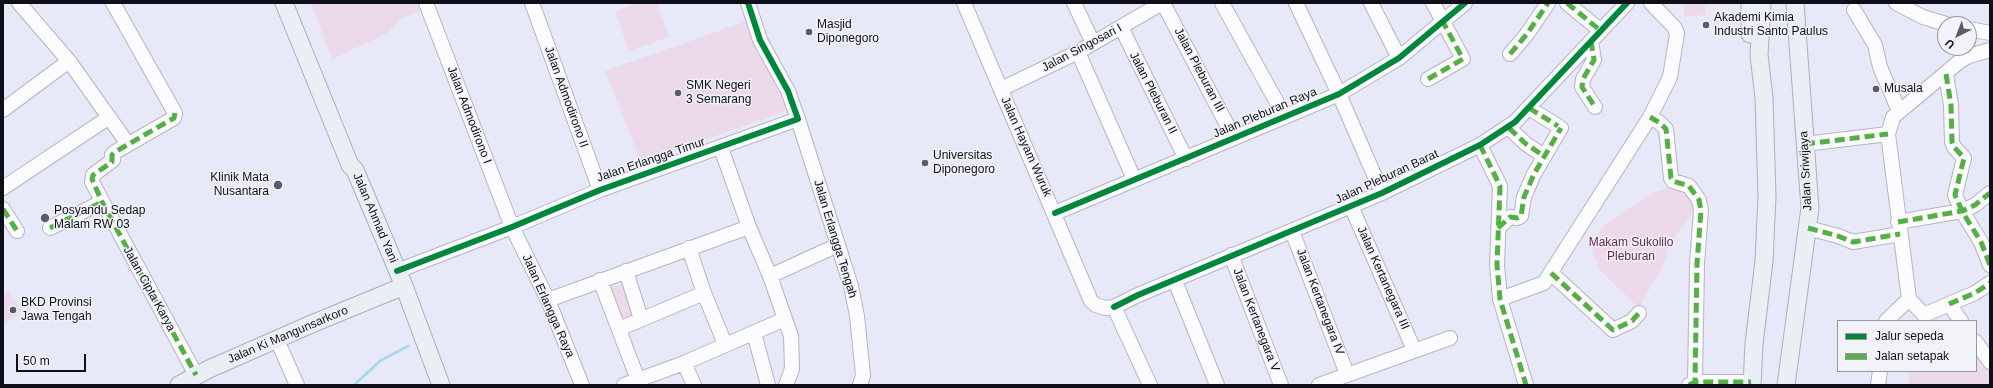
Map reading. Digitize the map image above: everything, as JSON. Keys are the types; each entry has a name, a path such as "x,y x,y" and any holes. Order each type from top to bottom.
{"main road":[{"name":"Jalan Ahmad Yani","path":"284,3 350,165 355,170 441,385"},
{"path":"1750,3 1749,28 1752,47 1759,55"},
{"path":"1751,383 1764,260 1766,197 1764,98 1759,55 1762,3"},
{"name":"Jalan Sriwijaya","path":"1786,385 1808,228 1809,196 1796,3"},
{"name":"Jalan Ahmad Yani","path":"398,280 435,385"},
{"name":"Jalan Ki Mangunsarkoro","path":"179,385 196,375 277,340 398,280"}],"street":[{"path":"19,3 69,61 108,118 128,144 174,118 176,113 113,3"},
{"name":"Jalan Admodirono I","path":"426,3 512,227"},
{"name":"Jalan Admodirono II","path":"532,3 600,190"},
{"name":"Jalan Hayam Wuruk","path":"964,3 1055,213 1091,301 1096,305 1105,308 1114,307"},
{"path":"1074,3 1093,43"},
{"name":"Jalan Singosari I","path":"1001,89 1078,52 1162,3"},
{"name":"Jalan Pleburan III","path":"1162,3 1234,138"},
{"path":"1222,3 1285,117"},
{"path":"1296,3 1339,94 1382,193"},
{"path":"1371,3 1399,58"},
{"path":"1428,79 1463,59 1433,3"},
{"name":"Jalan Pleburan Raya","path":"1055,213 1339,94 1399,58 1465,3"},
{"path":"1510,54 1524,39 1548,3"},
{"path":"1567,3 1601,30"},
{"name":"Jalan Pleburan Barat","path":"1114,307 1138,295 1175,281 1231,255 1382,193 1480,145 1509,128 1627,3"},
{"path":"1500,299 1540,286 1544,283 1650,117 1670,77 1677,34 1675,28 1651,3"},
{"path":"1896,3 1923,17 1937,21"},
{"path":"750,4 760,40 786,87 798,119"},
{"path":"1854,10 1875,45 1880,67 1899,111"},
{"name":"Jalan Pleburan II","path":"1120,28 1186,159"},
{"path":"1977,31 1990,34"},
{"path":"1591,41 1594,60 1583,79 1582,87 1596,107"},
{"path":"1990,50 1963,59 1899,111 1891,119 1888,134 1909,299 1924,315 1975,294 1990,282"},
{"path":"1078,52 1134,179"},
{"path":"3,110 69,61"},
{"path":"1946,74 1951,105 1952,142 1964,158 1955,192 1962,212 1981,242 1990,265"},
{"path":"1498,228 1510,217 1517,218 1521,216 1524,197 1559,127 1529,108"},
{"path":"1650,117 1666,129 1671,178 1673,181 1689,186 1696,195 1701,210 1697,264 1692,384 1751,383"},
{"path":"3,188 108,118"},
{"name":"Jalan Erlangga Timur","path":"398,280 512,227 600,190 721,148 798,119"},
{"name":"Jalan Erlangga Tengah","path":"798,119 853,293 857,316 863,382"},
{"path":"1509,128 1526,144 1544,156"},
{"path":"1805,144 1888,134"},
{"name":"Jalan Cipta Karya","path":"128,144 113,154 112,162 92,177 92,182 196,375"},
{"path":"1480,145 1500,186 1497,264 1500,299 1526,385"},
{"path":"721,148 749,227 770,276 791,336 793,355 792,370 786,385"},
{"path":"1808,228 1838,236 1853,242 1899,228 1962,212 1975,205 1990,193"},
{"path":"50,228 102,202"},
{"name":"Jalan Kertanegara III","path":"1351,206 1414,350"},
{"path":"3,210 17,231"},
{"name":"Jalan Erlangga Raya","path":"512,227 548,300 582,385"},
{"path":"548,300 749,227"},
{"name":"Jalan Kertanegara IV","path":"1292,231 1348,374"},
{"path":"770,276 838,245"},
{"path":"689,248 704,293 725,344"},
{"name":"Jalan Kertanegara V","path":"1231,255 1281,385"},
{"path":"626,271 641,319"},
{"path":"1551,273 1613,330 1632,321 1639,313"},
{"path":"600,280 639,382"},
{"path":"1175,281 1217,385"},
{"path":"618,329 704,293"},
{"path":"1887,320 1909,299"},
{"path":"1949,304 1960,320"},
{"path":"1114,307 1150,385"},
{"path":"624,385 639,382 725,344 785,320"},
{"path":"754,333 768,385"},
{"path":"1319,385 1450,338"},
{"path":"277,340 296,385"},
{"path":"1977,343 1990,362"},
{"path":"684,363 694,385"},
{"path":"1878,385 1880,372"}],"green space":[{"path":"311,3 417,3 420,11 401,19 386,34 332,59"},
{"path":"639,3 657,3 669,37 629,51 615,11"},
{"path":"1684,3 1705,3 1705,15 1684,16"},
{"path":"747,21 787,111 641,162 605,71"},
{"name":"Makam Sukolilo Pleburan","path":"1677,186 1688,191 1695,204 1691,215 1669,245 1665,260 1639,308 1601,271 1592,252 1595,238 1606,224 1629,208 1653,193"},
{"path":"625,282 640,317 622,325 607,289"},
{"path":"8,292 22,310 4,325 3,297"},
{"path":"1977,356 1990,372 1990,385 1908,385 1910,372 1977,372"}],"waterway":[{"path":"354,385 380,361 408,346"}],"marked path":[{"path":"1510,54 1527,34 1548,3"},
{"path":"1567,3 1601,31"},
{"path":"1428,79 1463,59 1443,22"},
{"path":"1591,41 1594,60 1583,79 1582,87 1595,107"},
{"path":"1946,74 1951,105 1952,142 1954,147 1964,158 1955,195 1962,211 1981,242 1990,265"},
{"path":"1529,108 1558,126"},
{"path":"175,113 174,118 115,152 112,155 112,162 93,175 92,179 102,202 196,375"},
{"path":"1650,117 1666,129 1671,178 1673,181 1689,186 1699,200 1701,210 1697,264 1695,382"},
{"path":"1509,128 1526,144 1544,156"},
{"path":"1498,228 1510,217 1517,218 1521,216 1524,197 1534,174 1561,128"},
{"path":"1805,144 1888,134"},
{"path":"1480,145 1500,186 1497,265 1500,299 1526,385"},
{"path":"1898,222 1962,211 1975,205 1990,193"},
{"path":"50,228 102,202"},
{"path":"3,209 17,231"},
{"path":"1808,228 1838,236 1853,242 1900,234"},
{"path":"1551,273 1613,330 1632,321 1639,313"},
{"path":"1949,304 1975,293 1990,283"},
{"path":"1689,385 1695,382 1751,382"}],"cycle path":[{"path":"397,271 512,227 600,190 798,119 788,91 760,40 748,3"},
{"path":"1055,213 1339,94 1399,58 1465,3"},
{"path":"1114,307 1138,295 1382,193 1480,145 1515,122 1627,3"}],"place":[{"name":"Akademi Kimia Industri Santo Paulus","path":"1706,25"},
{"name":"Masjid Diponegoro","path":"809,32"},
{"name":"Musala","path":"1876,89"},
{"name":"SMK Negeri 3 Semarang","path":"678,93"},
{"name":"Universitas Diponegoro","path":"925,163"},
{"name":"Klinik Mata Nusantara","path":"278,185"},
{"name":"Posyandu Sedap Malam RW 03","path":"45,218"},
{"name":"BKD Provinsi Jawa Tengah","path":"13,310"}]}
